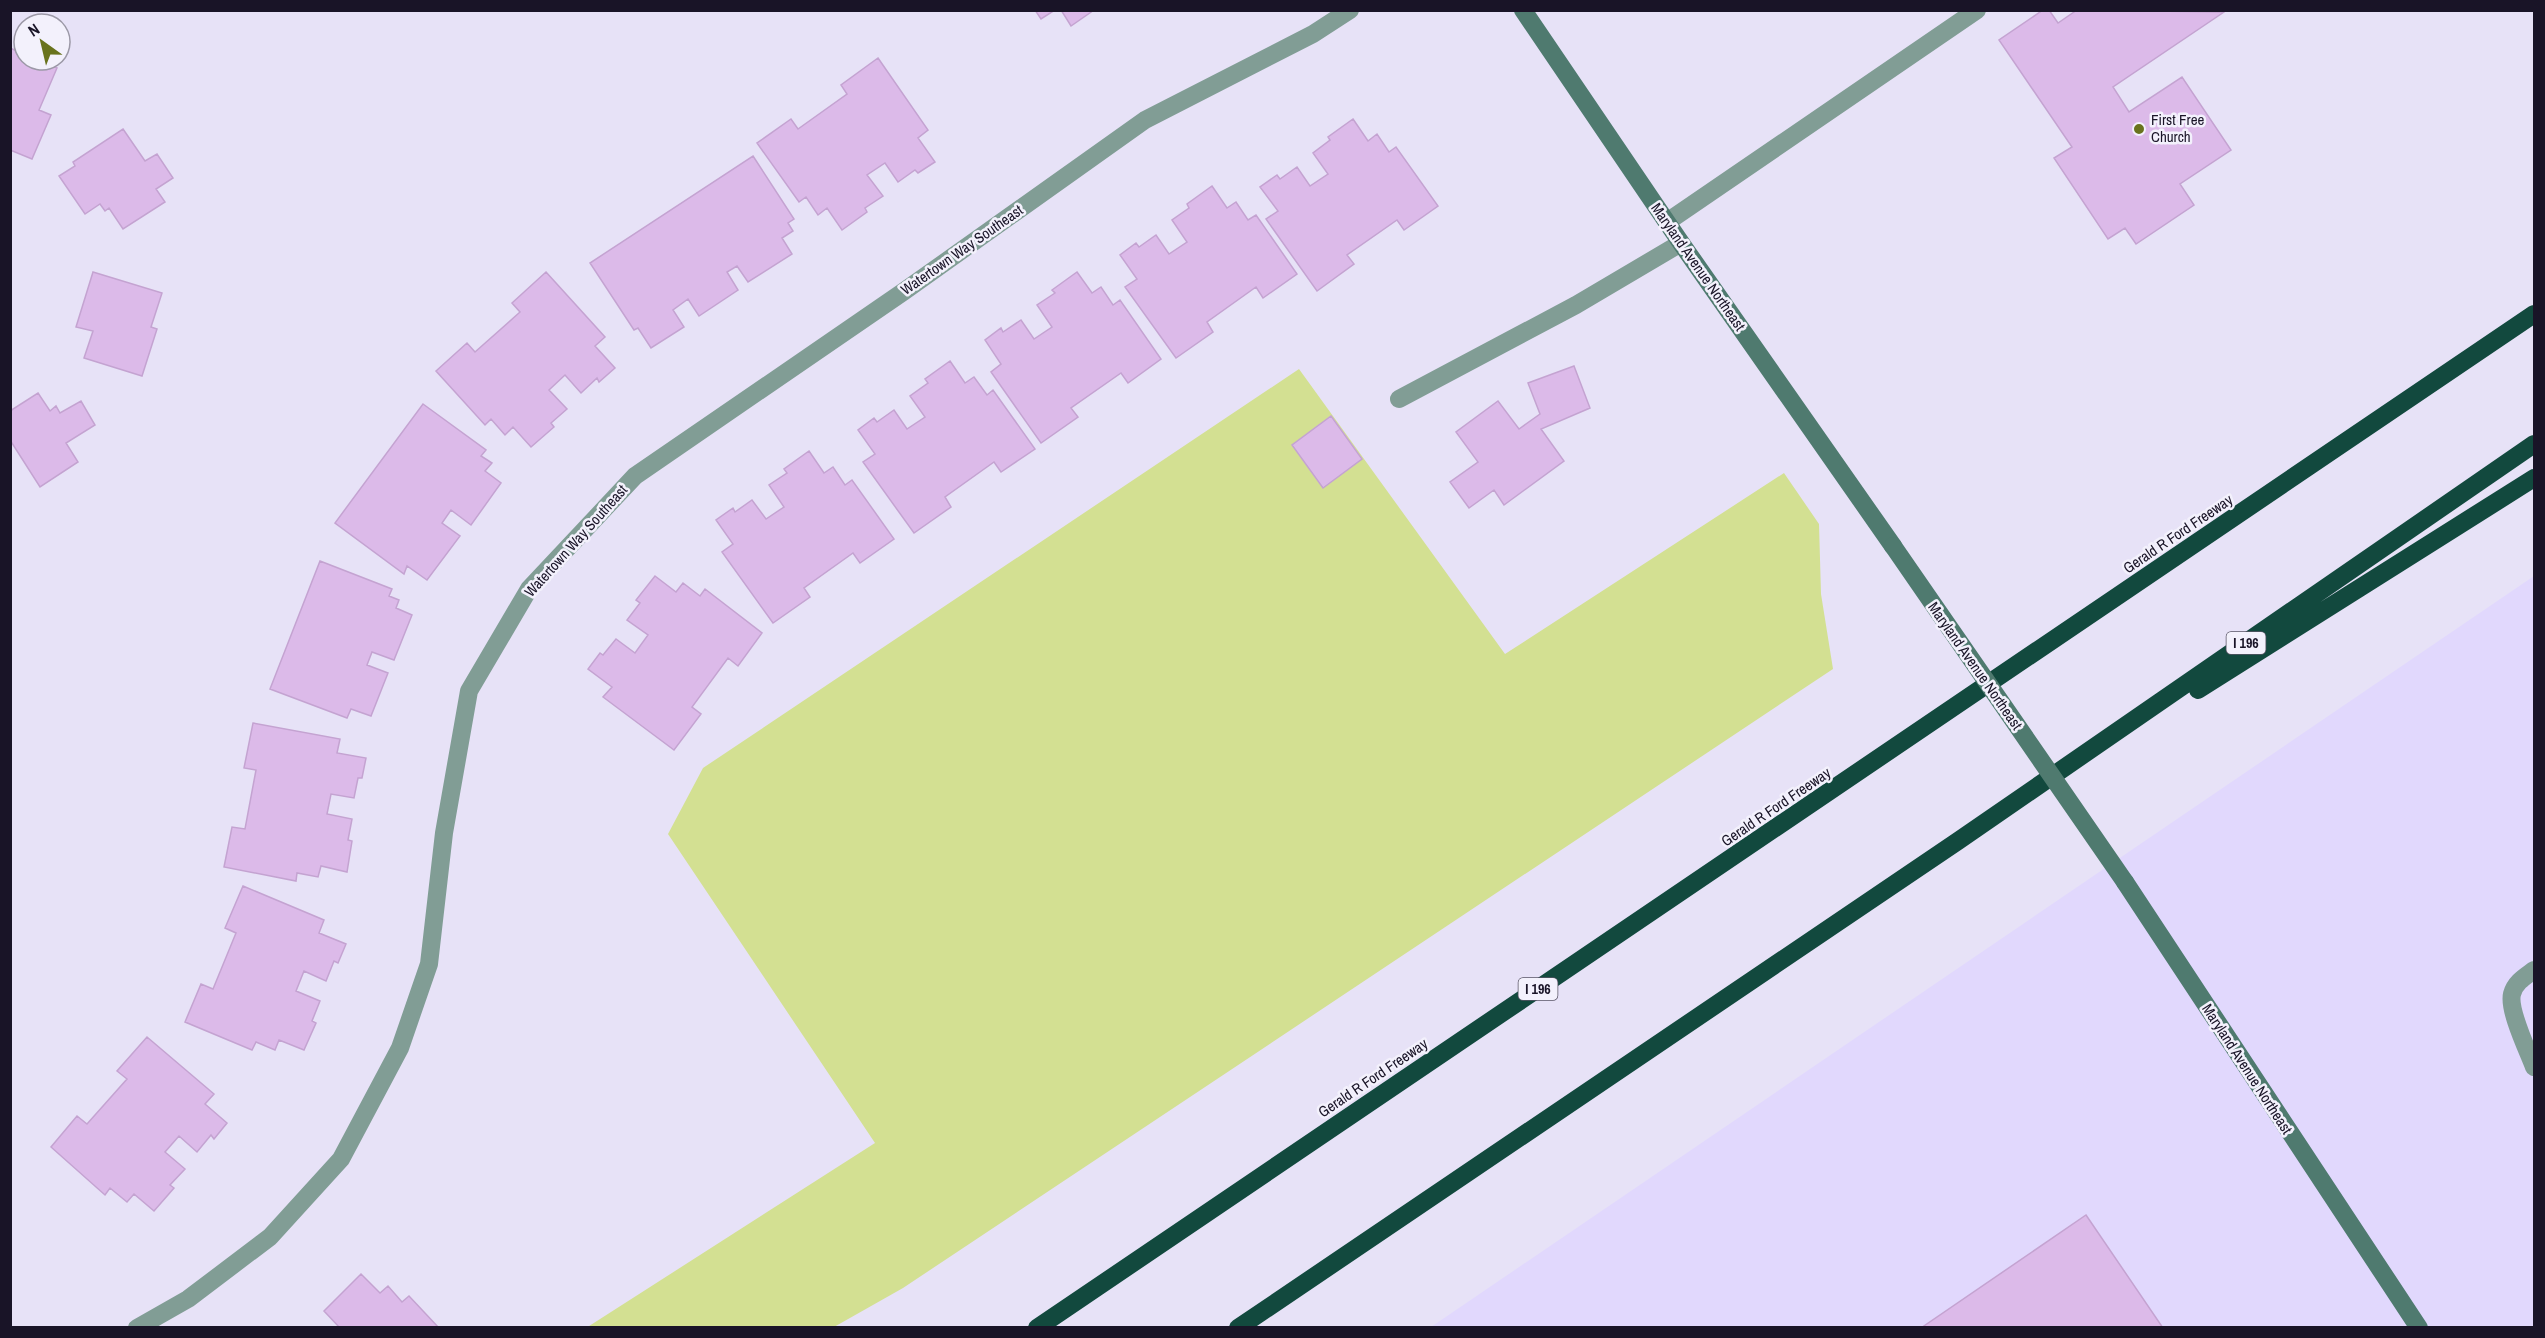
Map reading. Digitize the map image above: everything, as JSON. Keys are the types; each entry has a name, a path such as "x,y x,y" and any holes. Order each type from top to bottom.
{"highway":[{"name":"Gerald R Ford Freeway","path":"1036,1328 2535,314"},
{"name":"I 196","path":"1238,1328 1958,842 2535,444"},
{"path":"1958,842 2535,478"}],"street":[{"name":"Watertown Way Southeast","path":"137,1328 188,1299 272,1235 341,1159 395,1059 429,964 444,833 469,691 529,589 636,476 903,292 1145,120 1313,34 1350,10"},
{"name":"Maryland Avenue Northeast","path":"1523,10 1681,243 2125,882 2419,1328"},
{"path":"1667,222 1977,10"},
{"path":"1399,399 1576,305 1681,243"},
{"path":"2535,970 2520,980 2512,995 2518,1027 2535,1066"}],"shaded area":[{"path":"2534,576 2534,1327 1431,1327"}],"green space":[{"path":"1299,369 1505,654 1784,473 1819,524 1821,594 1833,669 903,1288 834,1327 586,1328 875,1143 668,834 703,768"}],"building":[{"path":"1035,10 1055,10 1041,19"},
{"path":"1061,10 1094,10 1071,26"},
{"name":"First Free Church","path":"2043,10 2049,10 2058,23 2077,10 2224,12 2113,87 2129,112 2182,77 2231,150 2180,184 2194,205 2136,244 2125,228 2108,239 2054,158 2072,147 1999,40"},
{"path":"10,48 12,49 12,72 55,72 39,110 51,115 32,159 10,150"},
{"path":"878,58 928,130 918,138 935,162 918,173 915,170 898,182 885,163 867,175 883,196 865,208 867,212 842,230 827,208 818,215 806,197 799,202 757,143 791,119 798,129 847,94 841,85"},
{"path":"1353,119 1368,141 1377,134 1389,152 1396,147 1438,206 1404,230 1397,220 1347,255 1354,264 1317,291 1266,219 1278,211 1260,187 1277,175 1280,179 1297,167 1310,186 1328,174 1313,153 1330,140 1328,137"},
{"path":"123,129 145,161 157,154 173,178 156,189 165,202 123,229 109,208 105,211 100,204 85,214 59,176 75,166 73,162"},
{"path":"753,156 794,219 788,223 793,231 782,238 792,254 748,282 737,266 727,272 738,290 699,316 688,299 673,310 684,327 651,348 638,328 634,330 590,263"},
{"path":"1212,186 1227,208 1236,202 1248,220 1256,215 1297,274 1263,298 1256,287 1207,322 1213,332 1176,358 1125,287 1137,279 1120,255 1136,243 1139,247 1156,235 1169,254 1187,242 1172,220 1189,208 1187,204"},
{"path":"93,272 162,293 151,327 157,329 142,376 84,358 93,331 76,327"},
{"path":"546,272 605,337 595,346 615,368 599,382 597,378 581,393 565,375 549,390 567,409 551,423 554,427 531,447 513,427 505,435 491,419 485,425 436,371 467,343 475,352 520,312 512,303"},
{"path":"1077,272 1092,293 1101,287 1113,305 1120,300 1161,359 1128,383 1121,373 1071,408 1078,417 1041,443 991,372 1001,364 985,340 1001,328 1003,332 1021,320 1034,339 1052,327 1037,305 1055,293 1052,290"},
{"path":"950,361 965,383 974,377 987,395 993,390 1035,449 1001,472 994,462 945,497 951,507 914,533 863,462 875,454 858,430 874,418 877,422 894,410 907,429 925,417 910,396 928,383 925,379"},
{"path":"1574,366 1590,408 1541,429 1564,461 1504,505 1494,490 1469,508 1450,482 1478,462 1456,432 1498,401 1519,429 1540,414 1528,383"},
{"path":"38,393 50,411 56,406 60,413 81,401 95,425 66,443 78,462 40,487 10,440 10,411"},
{"path":"423,404 486,450 481,456 492,463 485,471 501,483 471,525 451,510 442,523 460,536 427,580 407,566 404,574 335,523"},
{"path":"1331,416 1362,459 1323,488 1292,445"},
{"path":"809,451 824,473 833,467 845,485 852,480 894,539 860,563 853,553 804,588 810,597 773,623 722,552 733,544 716,520 733,508 735,512 752,500 766,519 784,507 769,485 787,473 784,469"},
{"path":"320,561 392,589 389,596 399,600 396,608 412,615 394,660 372,652 367,665 388,673 371,716 351,709 347,718 270,689"},
{"path":"655,576 676,592 683,583 700,596 705,589 762,633 738,666 728,658 692,707 701,714 674,750 603,697 612,687 588,669 600,653 603,655 616,639 635,653 648,635 627,620 640,603 636,600"},
{"path":"253,723 340,739 337,753 366,758 362,778 358,778 354,798 331,794 327,814 352,819 348,840 352,841 347,872 321,866 318,877 297,873 296,881 224,867 232,827 245,829 256,770 244,768"},
{"path":"243,886 324,920 319,933 346,944 338,963 334,961 326,981 304,971 296,991 320,1001 312,1021 316,1023 304,1050 279,1040 275,1050 256,1042 252,1050 185,1022 201,984 213,989 236,933 225,928"},
{"path":"147,1037 214,1094 205,1104 227,1123 214,1139 211,1135 197,1152 179,1136 165,1152 185,1169 170,1185 174,1188 154,1211 134,1194 127,1202 110,1188 105,1195 51,1147 77,1116 87,1124 127,1079 117,1071"},
{"path":"2086,1215 2163,1328 1921,1328"},
{"path":"361,1274 380,1293 388,1286 402,1302 409,1296 439,1328 340,1328 324,1311"}],"place":[{"name":"First Free Church","path":"2139,129"}]}
